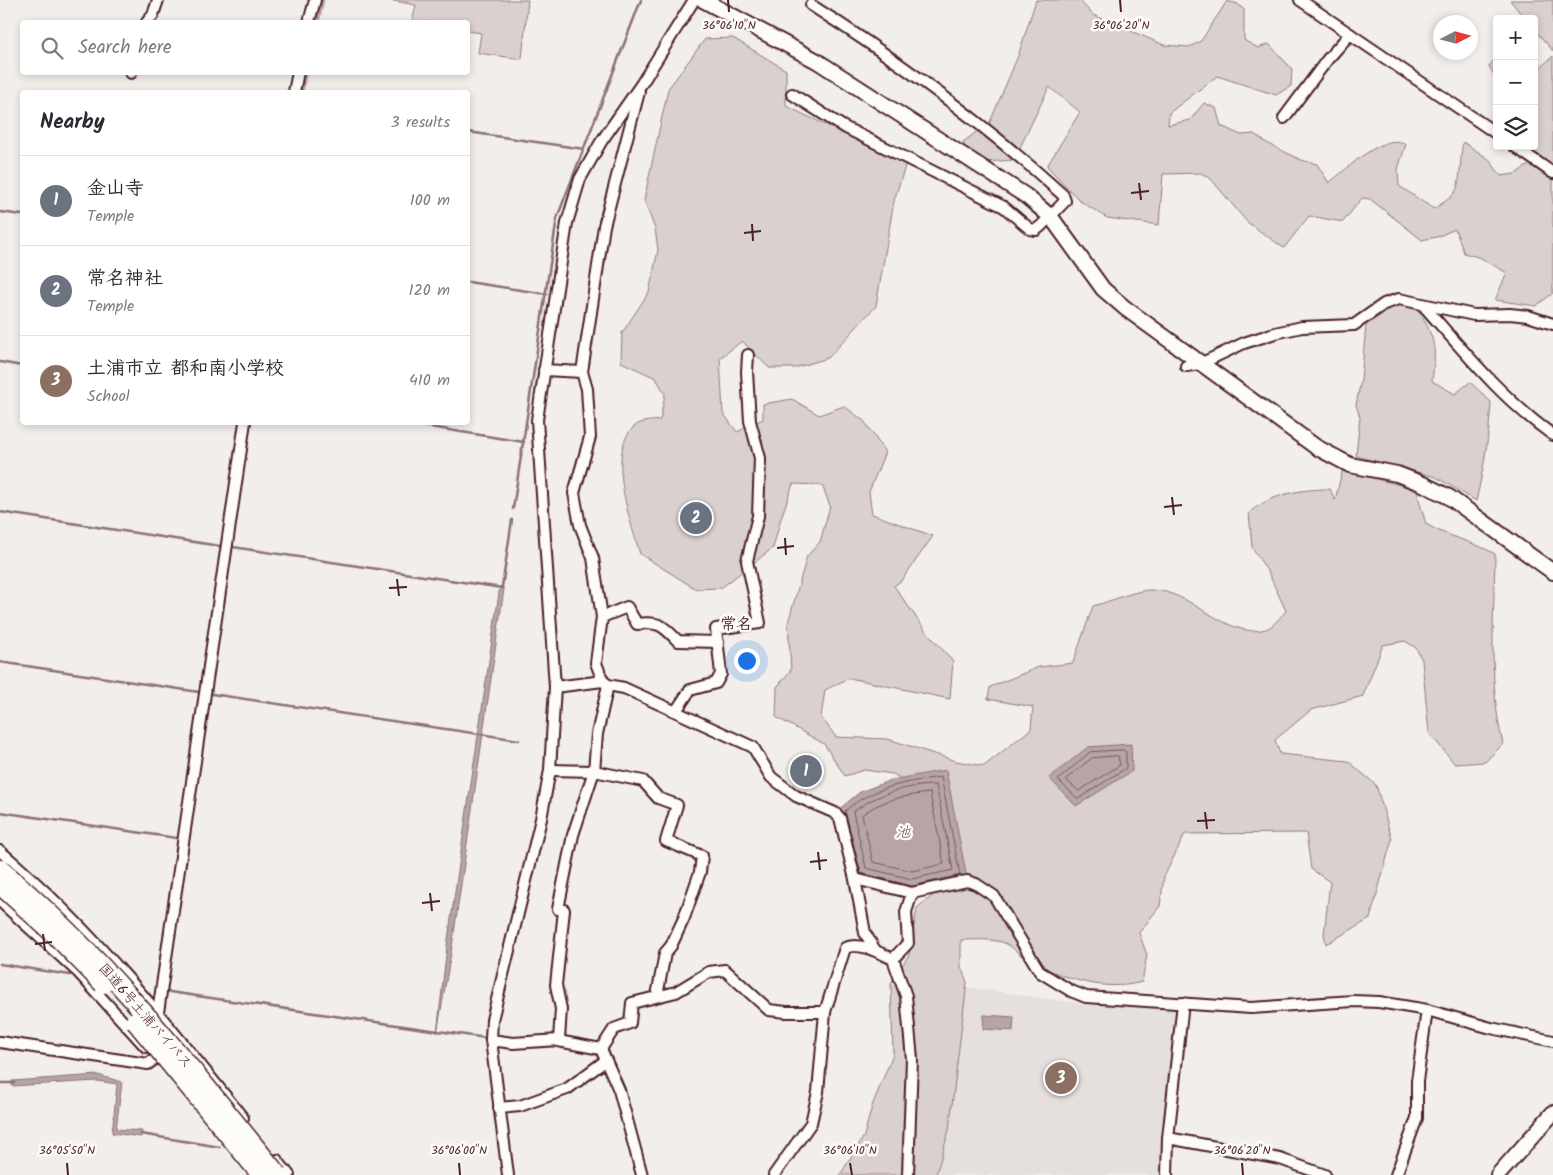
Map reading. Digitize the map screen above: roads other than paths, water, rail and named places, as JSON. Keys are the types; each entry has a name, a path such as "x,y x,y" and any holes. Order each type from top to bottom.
{"highway":[{"name":"国道6号土浦バイパス","path":"0,869 92,954 164,1036 278,1175"},
{"name":"国道6号土浦バイパス","path":"0,885 56,936 125,1009 261,1175"}],"street":[{"path":"149,20 154,14 158,0"},
{"path":"310,20 315,0"},
{"path":"508,1175 491,1040 492,1020 541,819 550,770 555,686 537,420 567,223 580,179 601,142 642,83 694,0"},
{"path":"702,0 817,61 1009,184 1051,217 1103,289 1200,364 1316,447 1350,465 1397,474 1449,497 1553,572"},
{"path":"1300,0 1493,131"},
{"path":"792,94 842,126 1004,207 1030,229 1036,230 1065,201 1063,195 1000,139 852,31 811,5"},
{"path":"1284,118 1330,56 1350,34"},
{"path":"294,90 297,75"},
{"path":"559,1040 561,1009 556,986 564,910 558,909 573,835 594,771 597,734 605,683 596,663 602,618 593,558 580,525 574,492 590,437 587,389 582,372 604,226 642,83"},
{"path":"1520,150 1553,173"},
{"path":"1186,366 1200,364 1244,343 1275,333 1302,328 1354,325 1392,300 1405,300 1474,315 1519,315 1553,324"},
{"path":"1423,305 1451,338 1514,402 1553,436"},
{"path":"676,711 690,690 716,683 721,674 716,629 760,623 747,561 758,516 760,458 750,421 747,372 748,355"},
{"path":"544,370 582,372"},
{"path":"155,1059 156,1014 245,425"},
{"path":"602,618 626,607 637,624 655,622 663,626 678,641 718,642"},
{"path":"555,686 605,683 624,688 676,711 688,719 753,747 771,777 796,796 835,813 840,818 855,879 865,934 875,950"},
{"path":"550,770 594,771 643,781 658,798 677,805 666,842 702,856 700,872 684,918 671,946 665,953 657,996"},
{"path":"0,851 46,891 140,991 156,1014 289,1175"},
{"path":"855,879 912,893 967,881 976,884 994,896 1040,972 1086,997 1251,1008 1362,1002 1427,1010 1491,1028 1551,1038"},
{"path":"893,959 908,942 906,912 912,893"},
{"path":"0,901 78,972 155,1059 251,1175"},
{"path":"774,1175 811,1123 818,1092 825,1012 845,948 850,945 875,950 893,959 906,996 912,1059 908,1175"},
{"path":"642,1175 619,1090 605,1061 602,1049 614,1029 630,1023 632,1003 676,992 709,972 725,970 768,1010 825,1012"},
{"path":"1166,1175 1168,1138 1183,1003"},
{"path":"1396,1175 1417,1118 1417,1082 1427,1010"},
{"path":"491,1040 513,1043 559,1040 558,1042 602,1049"},
{"path":"0,1042 148,1064 155,1059"},
{"path":"499,1108 520,1106 567,1089 605,1061"},
{"path":"1498,1175 1553,1113"},
{"path":"1168,1138 1280,1159 1325,1175"}],"water":[{"path":"500,586 504,589 452,947 437,1033 447,946"},
{"path":"1131,744 1132,771 1076,806 1049,778 1088,747"},
{"name":"池","path":"946,770 967,879 912,891 857,878 837,811 860,792 891,780"},
{"path":"984,1015 1014,1017 1013,1031 983,1029"},
{"path":"98,1075 122,1082 116,1129 142,1131 141,1137 112,1133 117,1084 97,1081 12,1086 12,1081"}],"waterway":[{"path":"315,20 320,0"},
{"path":"513,509 557,218 641,0"},
{"path":"299,90 302,75"},
{"path":"470,132 584,149"},
{"path":"0,212 20,215"},
{"path":"470,282 547,294"},
{"path":"0,362 20,366"},
{"path":"418,425 524,442"},
{"path":"0,512 220,546"},
{"path":"502,587 512,520"},
{"path":"233,547 502,588"},
{"path":"0,662 199,692"},
{"path":"212,694 519,740"},
{"path":"0,812 176,838"},
{"path":"0,964 70,975"},
{"path":"163,991 486,1038"},
{"path":"0,1083 14,1083"},
{"path":"141,1134 220,1147"}],"place":[{"name":"常名神社","path":"696,518"},
{"name":"金山寺","path":"806,771"},
{"name":"土浦市立 都和南小学校","path":"1061,1078"}],"district":[{"name":"常名","path":"736,624"}]}
